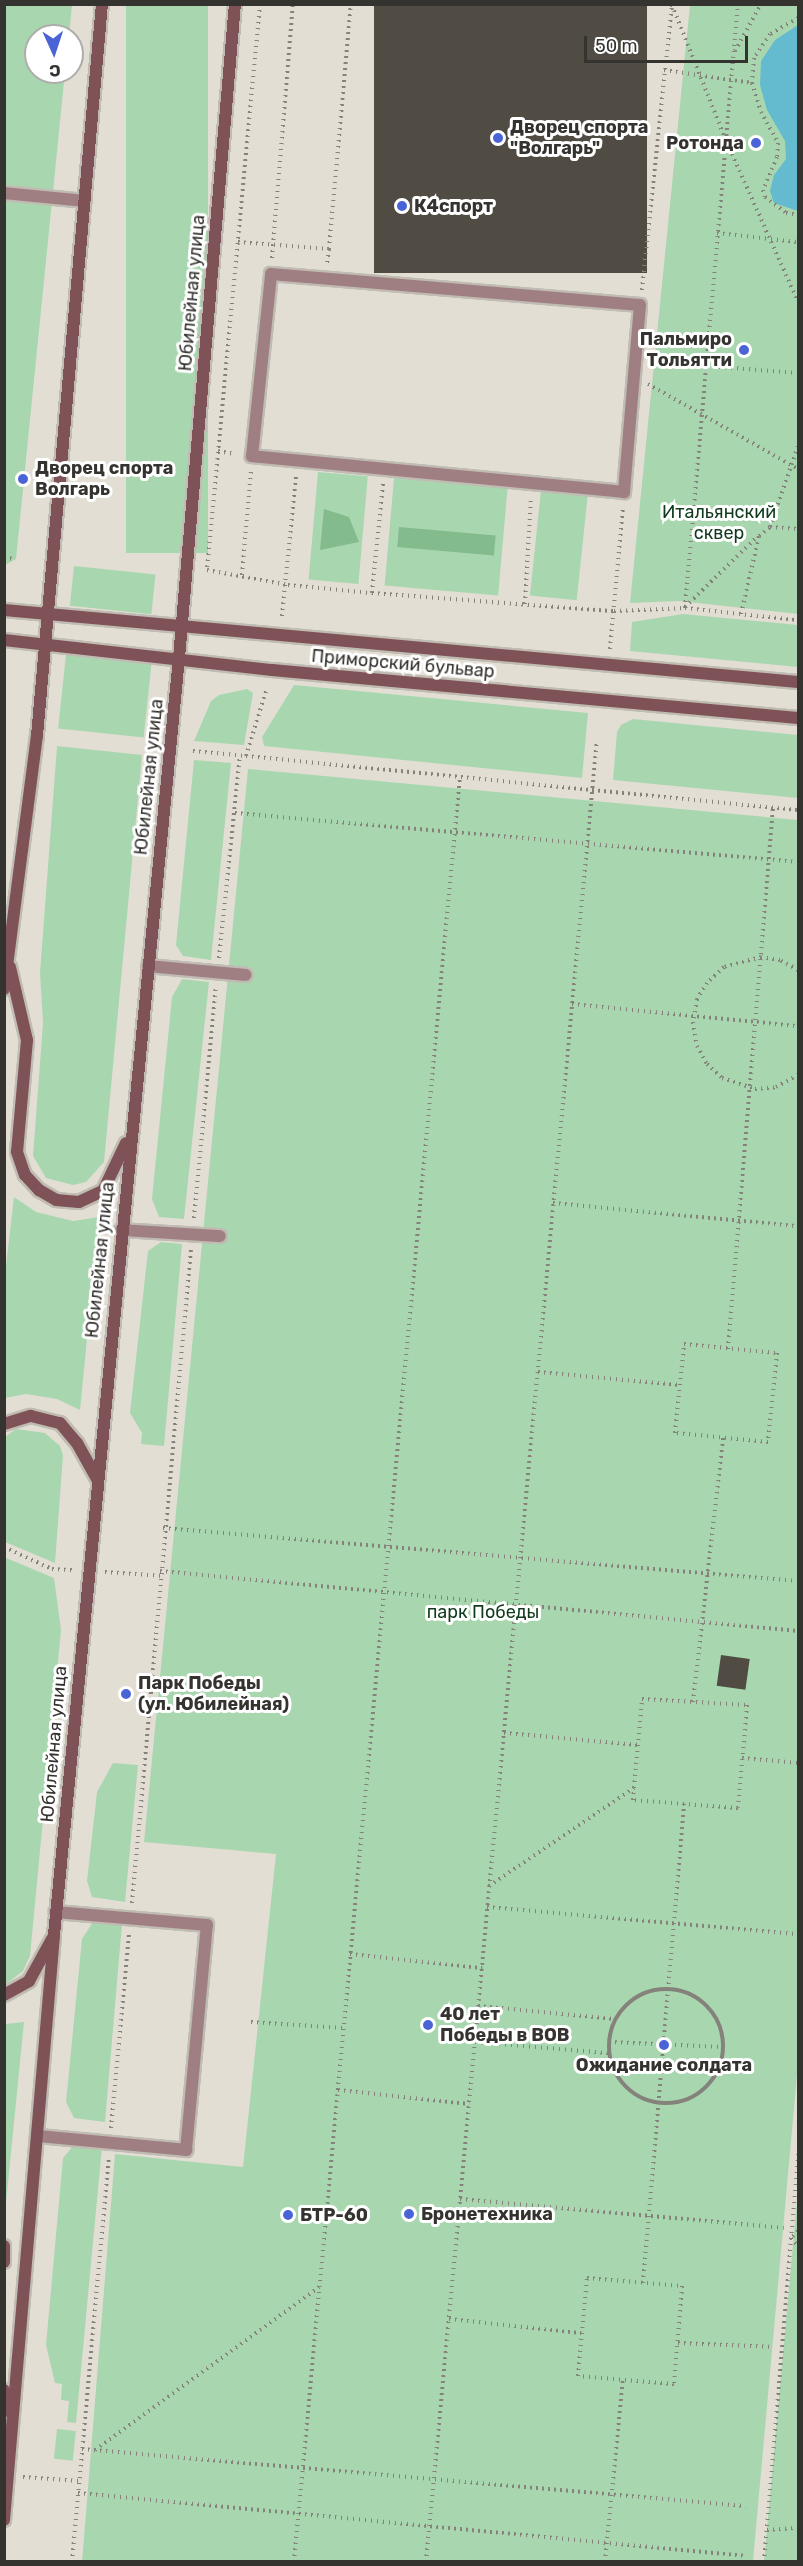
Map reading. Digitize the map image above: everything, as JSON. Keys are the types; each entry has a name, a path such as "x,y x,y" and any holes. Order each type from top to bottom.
{"main road":[{"path":"4,989 37,736 102,4"},
{"name":"Юбилейная улица","path":"4,2520 39,2136 54,1935 121,1230 182,627 234,7"},
{"path":"4,610 798,682"},
{"name":"Приморский бульвар","path":"4,640 272,670 798,718"},
{"path":"8,957 27,1040 17,1152 25,1175 39,1190 56,1200 79,1202 103,1191 116,1170 132,1125"},
{"path":"4,1424 31,1416 60,1423 76,1443 97,1479"},
{"path":"4,1995 29,1981 54,1935"},
{"path":"4,2246 4,2262"},
{"path":"4,2390 14,2420"}],"street":[{"path":"4,193 85,201"},
{"path":"271,274 325,278 640,305 624,492 297,463 252,456 271,274"},
{"path":"148,966 246,975"},
{"path":"121,1230 220,1236"},
{"path":"39,2136 186,2150 207,1925 57,1912"}],"path":[{"path":"260,4 207,570 288,585 372,593 614,611 685,608 798,620"},
{"path":"271,274 293,4"},
{"path":"325,278 351,4"},
{"path":"685,608 738,4"},
{"path":"734,52 761,4"},
{"path":"640,305 672,5"},
{"path":"672,5 727,143 773,239 798,302"},
{"path":"798,18 770,34 754,58 752,83 761,112 778,143 777,157 763,190 765,197 786,213 798,215"},
{"path":"664,70 752,83"},
{"path":"756,201 765,197"},
{"path":"717,234 798,242"},
{"path":"238,242 329,249"},
{"path":"707,366 798,373"},
{"path":"634,377 703,412 798,469"},
{"path":"685,608 770,527 798,446"},
{"path":"218,451 252,456 242,575"},
{"path":"282,616 288,585 297,463"},
{"path":"372,593 384,469"},
{"path":"525,604 532,483"},
{"path":"609,665 624,492"},
{"path":"770,527 798,529"},
{"path":"741,614 759,536"},
{"path":"4,558 16,559"},
{"path":"246,756 266,692"},
{"path":"431,2562 426,2559 429,2526 597,741"},
{"path":"193,751 798,810"},
{"path":"72,2562 163,1576 159,1571 240,755"},
{"path":"294,2562 452,833 460,777"},
{"path":"728,1348 773,808"},
{"path":"235,813 798,862"},
{"path":"798,970 780,960 761,957 724,967 706,983 693,1016 697,1046 707,1064 722,1078 750,1088 776,1087 798,1075"},
{"path":"572,1004 798,1026"},
{"path":"553,1203 798,1226"},
{"path":"684,1344 728,1348 777,1353 768,1443 675,1433 684,1344"},
{"path":"538,1372 680,1385"},
{"path":"693,1702 723,1438"},
{"path":"163,1528 798,1581"},
{"path":"159,1571 384,1590 798,1631"},
{"path":"642,1699 747,1705 738,1808 633,1800 638,1745 642,1699"},
{"path":"504,1733 638,1745"},
{"path":"742,1758 798,1762"},
{"path":"489,1886 634,1788"},
{"path":"643,2283 684,1804"},
{"path":"487,1907 798,1934"},
{"path":"350,1953 482,1968"},
{"path":"668,1989 684,1992 705,2004 718,2022 723,2047 719,2067 701,2091 677,2102 658,2103 628,2090 612,2067 609,2042 615,2019 633,1999 668,1989"},
{"path":"478,2006 615,2019"},
{"path":"251,2022 344,2028"},
{"path":"475,2042 609,2053"},
{"path":"609,2042 723,2047"},
{"path":"338,2090 469,2104"},
{"path":"764,2562 798,2153"},
{"path":"460,2199 784,2228"},
{"path":"791,2238 798,2231"},
{"path":"791,2238 798,2246"},
{"path":"587,2278 643,2283 682,2286 674,2384 578,2376 587,2278"},
{"path":"94,2450 319,2286"},
{"path":"449,2319 581,2333"},
{"path":"677,2343 773,2347"},
{"path":"605,2562 623,2380"},
{"path":"82,2449 746,2506"},
{"path":"9,2475 79,2481"},
{"path":"78,2493 746,2556"},
{"path":"767,2530 798,2528"}],"green space":[{"path":"5,5 72,5 70,24 24,24 24,84 64,84 16,559 5,565"},
{"path":"126,5 208,5 208,553 126,553"},
{"name":"Итальянский сквер","path":"690,5 798,5 798,614 679,601 630,603"},
{"path":"318,472 368,476 358,584 309,580"},
{"path":"394,478 508,488 498,596 385,586"},
{"path":"541,490 588,495 577,600 530,595"},
{"path":"324,509 349,517 359,542 320,550"},
{"path":"399,527 496,535 494,555 397,547"},
{"path":"74,566 156,575 151,614 70,606"},
{"path":"683,614 798,625 798,667 630,651 632,622"},
{"path":"66,654 152,663 144,738 58,729"},
{"path":"294,685 588,713 582,778 264,746 262,737"},
{"path":"247,689 253,693 244,745 194,741 211,701 219,695"},
{"path":"633,719 798,735 798,798 613,780 617,732 621,725"},
{"path":"57,746 142,755 104,1162 86,1182 73,1185 46,1178 33,1156 43,1023 40,973"},
{"path":"194,760 231,763 211,960 183,956 176,945"},
{"name":"парк Победы","path":"248,769 798,820 798,2064 753,2561 82,2562 115,2154 243,2167 276,1854 144,1842"},
{"path":"182,979 209,982 184,1219 159,1217 152,1199 172,997"},
{"path":"14,1197 36,1212 73,1221 99,1217 80,1410 57,1399 26,1394 5,1398 4,1283"},
{"path":"161,1242 182,1244 164,1446 141,1444 142,1433 130,1413 148,1251"},
{"path":"16,1429 45,1433 60,1446 63,1455 55,1563 5,1542 5,1437"},
{"path":"4,1557 54,1578 61,1630 30,1956 23,1971 5,1985"},
{"path":"113,1763 138,1765 125,1902 92,1897 87,1881 97,1792"},
{"path":"93,1922 122,1924 105,2122 74,2118 66,2102 82,1939"},
{"path":"24,2022 6,2203 5,2024"},
{"path":"73,2146 102,2147 76,2423 67,2422 69,2401 61,2400 62,2384 55,2383 46,2345 63,2158"},
{"path":"798,2190 798,2561 764,2561"},
{"path":"57,2429 76,2431 73,2461 54,2459"}],"water":[{"path":"798,25 798,211 774,203 770,191 774,175 786,159 785,141 767,110 760,85 761,61 775,40"}],"building":[{"name":"Дворец спорта \"Волгарь\"","path":"374,4 647,4 647,273 374,273"},
{"path":"721,1655 750,1659 745,1690 717,1686"}],"place":[{"name":"Дворец спорта \"Волгарь\"","path":"498,138"},
{"name":"Ротонда","path":"756,143"},
{"name":"К4спорт","path":"402,206"},
{"name":"Пальмиро Тольятти","path":"744,350"},
{"name":"Дворец спорта Волгарь","path":"23,479"},
{"name":"Парк Победы (ул. Юбилейная)","path":"126,1694"},
{"name":"40 лет Победы в ВОВ","path":"428,2025"},
{"name":"Ожидание солдата","path":"664,2045"},
{"name":"Бронетехника","path":"409,2214"},
{"name":"БТР-60","path":"288,2215"}]}
